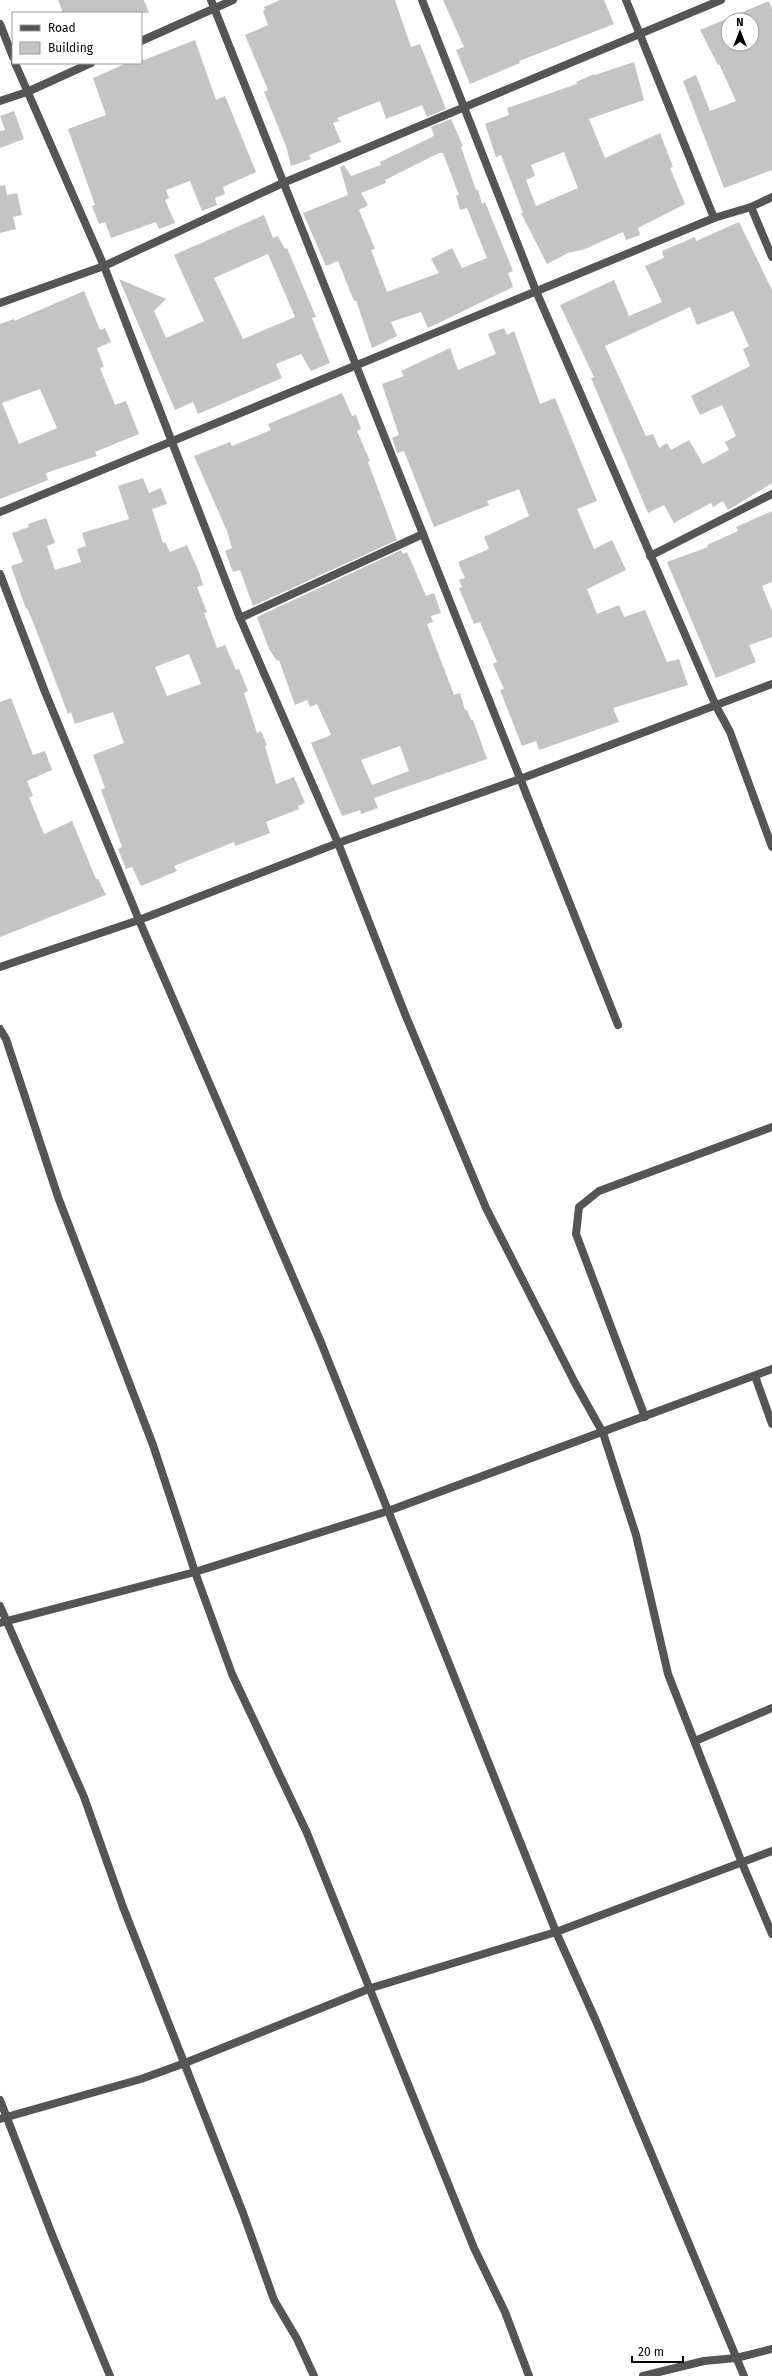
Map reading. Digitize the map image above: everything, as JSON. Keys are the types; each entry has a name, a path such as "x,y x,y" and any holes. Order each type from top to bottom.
{"street":[{"path":"142,40 212,4 233,0"},
{"path":"422,0 536,291 650,556 716,706 730,732 772,847"},
{"path":"626,0 714,218"},
{"path":"0,303 104,266 283,183 720,0"},
{"path":"212,4 355,367 618,1025"},
{"path":"0,24 12,54"},
{"path":"15,64 26,92 104,266 170,442 240,618 338,843 405,1014 486,1208 603,1433 636,1535 668,1674 742,1864 772,1934"},
{"path":"0,101 26,92 89,64"},
{"path":"0,512 714,218 751,207 772,197"},
{"path":"751,207 772,257"},
{"path":"650,556 772,494"},
{"path":"240,618 423,534"},
{"path":"0,574 45,692 139,920 284,1254 556,1932 599,2028 744,2376"},
{"path":"0,967 139,920 338,843 520,779 772,684"},
{"path":"0,1029 6,1039 58,1197 153,1446 195,1572 232,1674 307,1833 371,1988 474,2248 505,2312 530,2376"},
{"path":"645,1417 576,1234 579,1207 599,1191 772,1127"},
{"path":"3,1622 195,1572 388,1511 772,1370"},
{"path":"755,1376 772,1424"},
{"path":"0,1606 3,1622 84,1797 123,1907 243,2213 274,2300 297,2339 314,2376"},
{"path":"695,1741 772,1708"},
{"path":"4,2118 141,2079 185,2063 371,1988 556,1932 742,1864 772,1851"},
{"path":"0,2100 4,2118 110,2376"},
{"path":"643,2376 704,2362 736,2358 772,2349"}],"building":[{"path":"58,0 144,0 149,13 142,12 63,12"},
{"path":"280,0 395,0 411,47 420,44 446,109 427,117 422,105 386,119 380,101 337,118 339,121 333,123 341,142 309,155 311,159 291,166 286,146 264,92 268,90 245,35 268,25 263,11 265,10 264,7"},
{"path":"443,0 604,0 614,24 519,61 520,63 470,84 456,50 464,47"},
{"path":"769,1 772,9 772,170 724,188 683,81 696,75 710,111 736,101 719,64 718,65 700,30 720,22 720,52 760,52 760,12 743,12"},
{"path":"195,40 216,100 225,96 256,172 223,187 225,194 215,198 217,205 202,211 190,181 166,190 169,198 165,200 175,223 159,229 156,222 111,238 105,222 99,224 92,206 95,205 68,129 106,115 93,78 125,64 142,64 142,59 144,60"},
{"path":"634,62 644,100 589,119 605,158 660,133 673,167 670,168 685,204 638,228 640,235 626,240 623,232 585,249 568,253 547,264 521,213 523,213 501,155 496,157 485,124 509,115 507,108 577,84 576,82 594,74 595,75","holes":["564,152 578,188 536,206 526,180 535,176 531,165"]},
{"path":"14,111 24,139 0,148 0,131 5,130 0,116"},
{"path":"451,119 463,146 461,147 476,190 478,190 482,204 485,202 513,271 508,273 513,287 428,328 421,312 391,322 397,336 372,348 356,300 354,301 338,261 326,266 303,213 348,195 340,167 344,165 351,176 381,165 380,162 432,137 434,135 431,127","holes":["439,153 443,153 459,195 456,196 460,210 467,208 487,258 462,268 452,248 431,259 439,273 387,292 371,250 375,249 359,210 368,205 361,193 386,183 385,180"]},
{"path":"5,185 7,195 17,193 22,215 13,217 16,229 0,233 0,186"},
{"path":"264,215 273,238 278,236 285,249 287,248 316,317 312,318 330,363 311,371 301,354 276,364 282,378 198,414 193,402 175,410 119,279 166,299 154,311 166,338 204,321 174,255","holes":["268,254 295,317 243,339 214,278"]},
{"path":"739,222 772,290 772,483 728,510 723,501 713,507 711,503 674,523 664,505 648,513 591,378 594,377 560,305 614,280 629,316 662,302 645,266 664,258 662,251 695,237 696,241","holes":["690,307 697,325 733,311 749,346 743,349 750,366 691,396 700,415 722,405 736,436 725,442 729,450 703,464 689,440 671,450 667,443 659,448 653,434 646,436 605,346"]},
{"path":"84,291 100,330 105,328 111,342 97,348 104,367 100,368 115,405 126,401 139,434 95,452 97,456 46,473 48,480 0,499 0,324 14,319 14,321","holes":["40,389 57,428 19,444 2,403"]},
{"path":"504,328 507,335 514,331 540,404 555,398 597,501 577,509 594,549 612,540 626,570 587,589 597,614 619,605 624,617 645,610 667,662 679,659 688,685 613,708 619,722 539,750 536,741 522,746 500,690 504,689 493,664 497,662 480,622 474,624 459,588 462,587 459,580 465,578 458,562 489,549 484,537 529,516 519,489 487,501 489,505 434,527 404,451 397,453 392,438 399,435 382,384 404,376 401,371 450,348 458,370 496,354 488,334"},
{"path":"342,393 352,416 356,415 361,429 357,431 370,461 368,462 397,540 253,606 240,570 233,572 225,551 232,548 227,531 194,456 230,442 232,446 271,430 268,424"},
{"path":"143,478 149,493 161,488 167,504 152,509 163,543 165,542 170,552 187,545 203,585 197,587 207,612 204,613 217,648 225,645 236,670 239,669 248,691 244,693 257,733 261,731 267,745 265,746 276,784 294,777 305,803 298,806 299,809 266,822 270,833 235,846 234,842 174,866 177,871 141,886 132,867 126,869 118,849 122,847 101,790 105,788 93,755 124,743 113,712 75,724 71,712 68,714 35,627 27,608 26,609 11,566 23,562 12,533 29,527 28,524 46,518 55,543 47,546 55,570 81,562 77,549 86,546 82,533 129,519 118,486","holes":["189,654 201,684 167,696 155,667"]},
{"path":"772,511 772,582 762,586 772,611 772,637 749,645 756,662 716,678 667,562 708,547 707,545 738,531 736,527"},
{"path":"401,550 403,554 407,552 426,596 434,593 441,613 431,616 433,622 427,624 454,695 460,693 465,710 467,710 471,720 473,720 487,759 374,798 378,808 361,814 360,810 342,816 311,743 331,735 317,704 310,707 307,700 295,705 279,660 277,661 269,649 257,617","holes":["400,746 409,771 372,785 361,760"]},
{"path":"11,698 33,755 45,751 52,770 27,781 33,796 29,797 44,834 72,821 96,879 98,879 106,895 0,937 0,702"}]}
